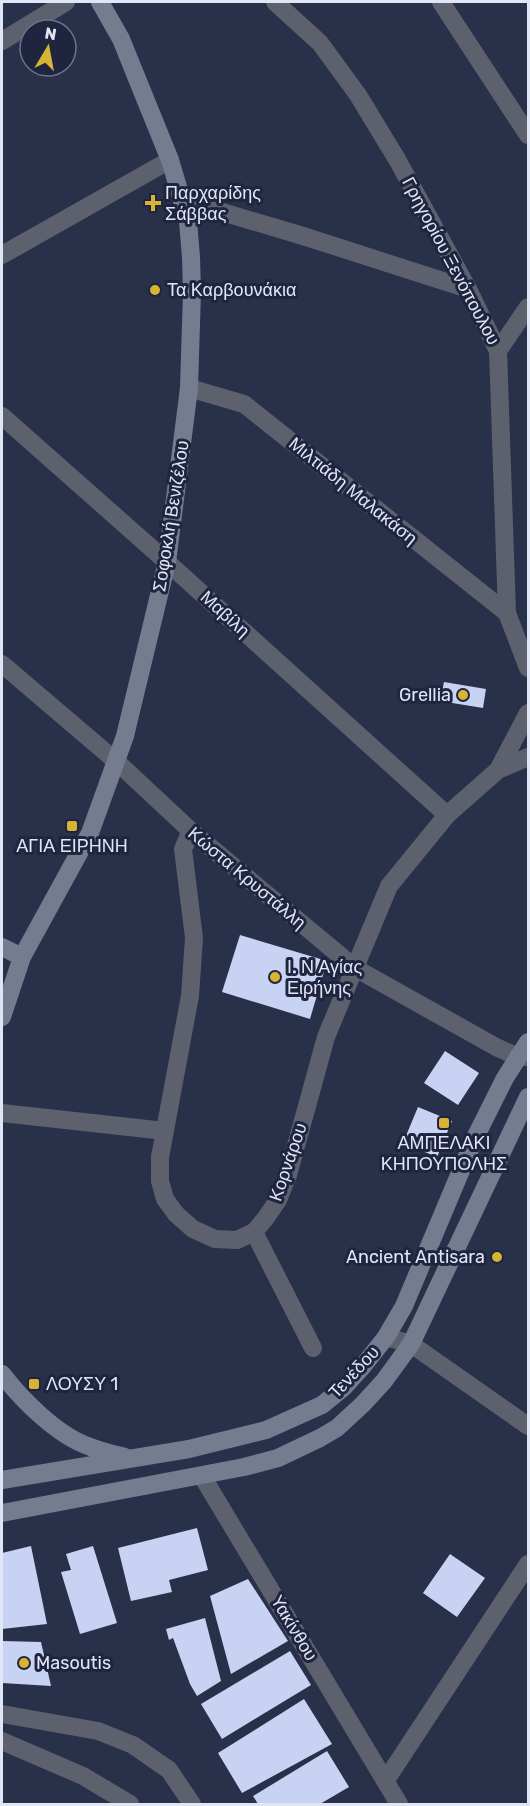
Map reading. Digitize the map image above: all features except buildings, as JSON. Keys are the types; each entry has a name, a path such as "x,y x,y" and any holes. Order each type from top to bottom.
{"main road":[{"name":"Σοφοκλή Βενιζέλου","path":"2,1017 22,957 90,833 128,726 167,562 189,388 191,257 188,221 170,160 121,39 100,2"},
{"path":"2,946 22,957"},
{"name":"Τενέδου","path":"2,1480 189,1449 266,1430 322,1406 350,1380 386,1337 404,1306 477,1134 500,1088 523,1057 528,1042"},
{"name":"Τενέδου","path":"2,1513 202,1476 278,1458 337,1428 384,1382 411,1344 528,1097"},
{"path":"2,1374 25,1401 59,1429 86,1446 130,1459"}],"street":[{"path":"2,41 66,2"},
{"name":"Γρηγορίου Ξενόπουλου","path":"275,2 321,43 357,95 398,161 468,289 498,351 507,613 528,668"},
{"path":"441,2 528,135"},
{"path":"2,255 170,160"},
{"path":"182,200 468,289"},
{"path":"498,351 528,307"},
{"name":"Μιλτιάδη Μαλακάση","path":"189,388 244,404 507,613"},
{"name":"Μαβίλη","path":"2,416 447,815"},
{"name":"Κώστα Κρυστάλλη","path":"2,664 117,762 191,831 355,968 523,1057"},
{"path":"498,770 528,713"},
{"name":"Κορνάρου","path":"254,1232 278,1200 288,1175 326,1037 389,886 447,815 498,770 528,757"},
{"path":"191,831 183,849 194,938 190,996 160,1157 160,1181 165,1199 176,1214 193,1229 215,1239 237,1240 254,1232 313,1348"},
{"path":"2,1113 165,1131"},
{"path":"386,1337 411,1344 528,1426"},
{"name":"Υακίνθου","path":"202,1476 399,1804"},
{"path":"386,1780 528,1563"},
{"path":"2,1714 99,1731 133,1745 169,1770 192,1804"},
{"path":"2,1741 83,1776 130,1804"}],"place":[{"name":"Παρχαρίδης Σάββας","path":"153,203"},
{"name":"Τα Καρβουνάκια","path":"155,290"},
{"name":"Grellia","path":"463,695"},
{"name":"ΑΓΙΑ ΕΙΡΗΝΗ","path":"72,826"},
{"name":"Ι. Ν Αγίας Ειρήνης","path":"275,977"},
{"name":"ΑΜΠΕΛΑΚΙ ΚΗΠΟΥΠΟΛΗΣ","path":"444,1123"},
{"name":"Ancient Antisara","path":"497,1257"},
{"name":"ΛΟΥΣΥ 1","path":"34,1384"},
{"name":"Masoutis","path":"24,1663"}]}
